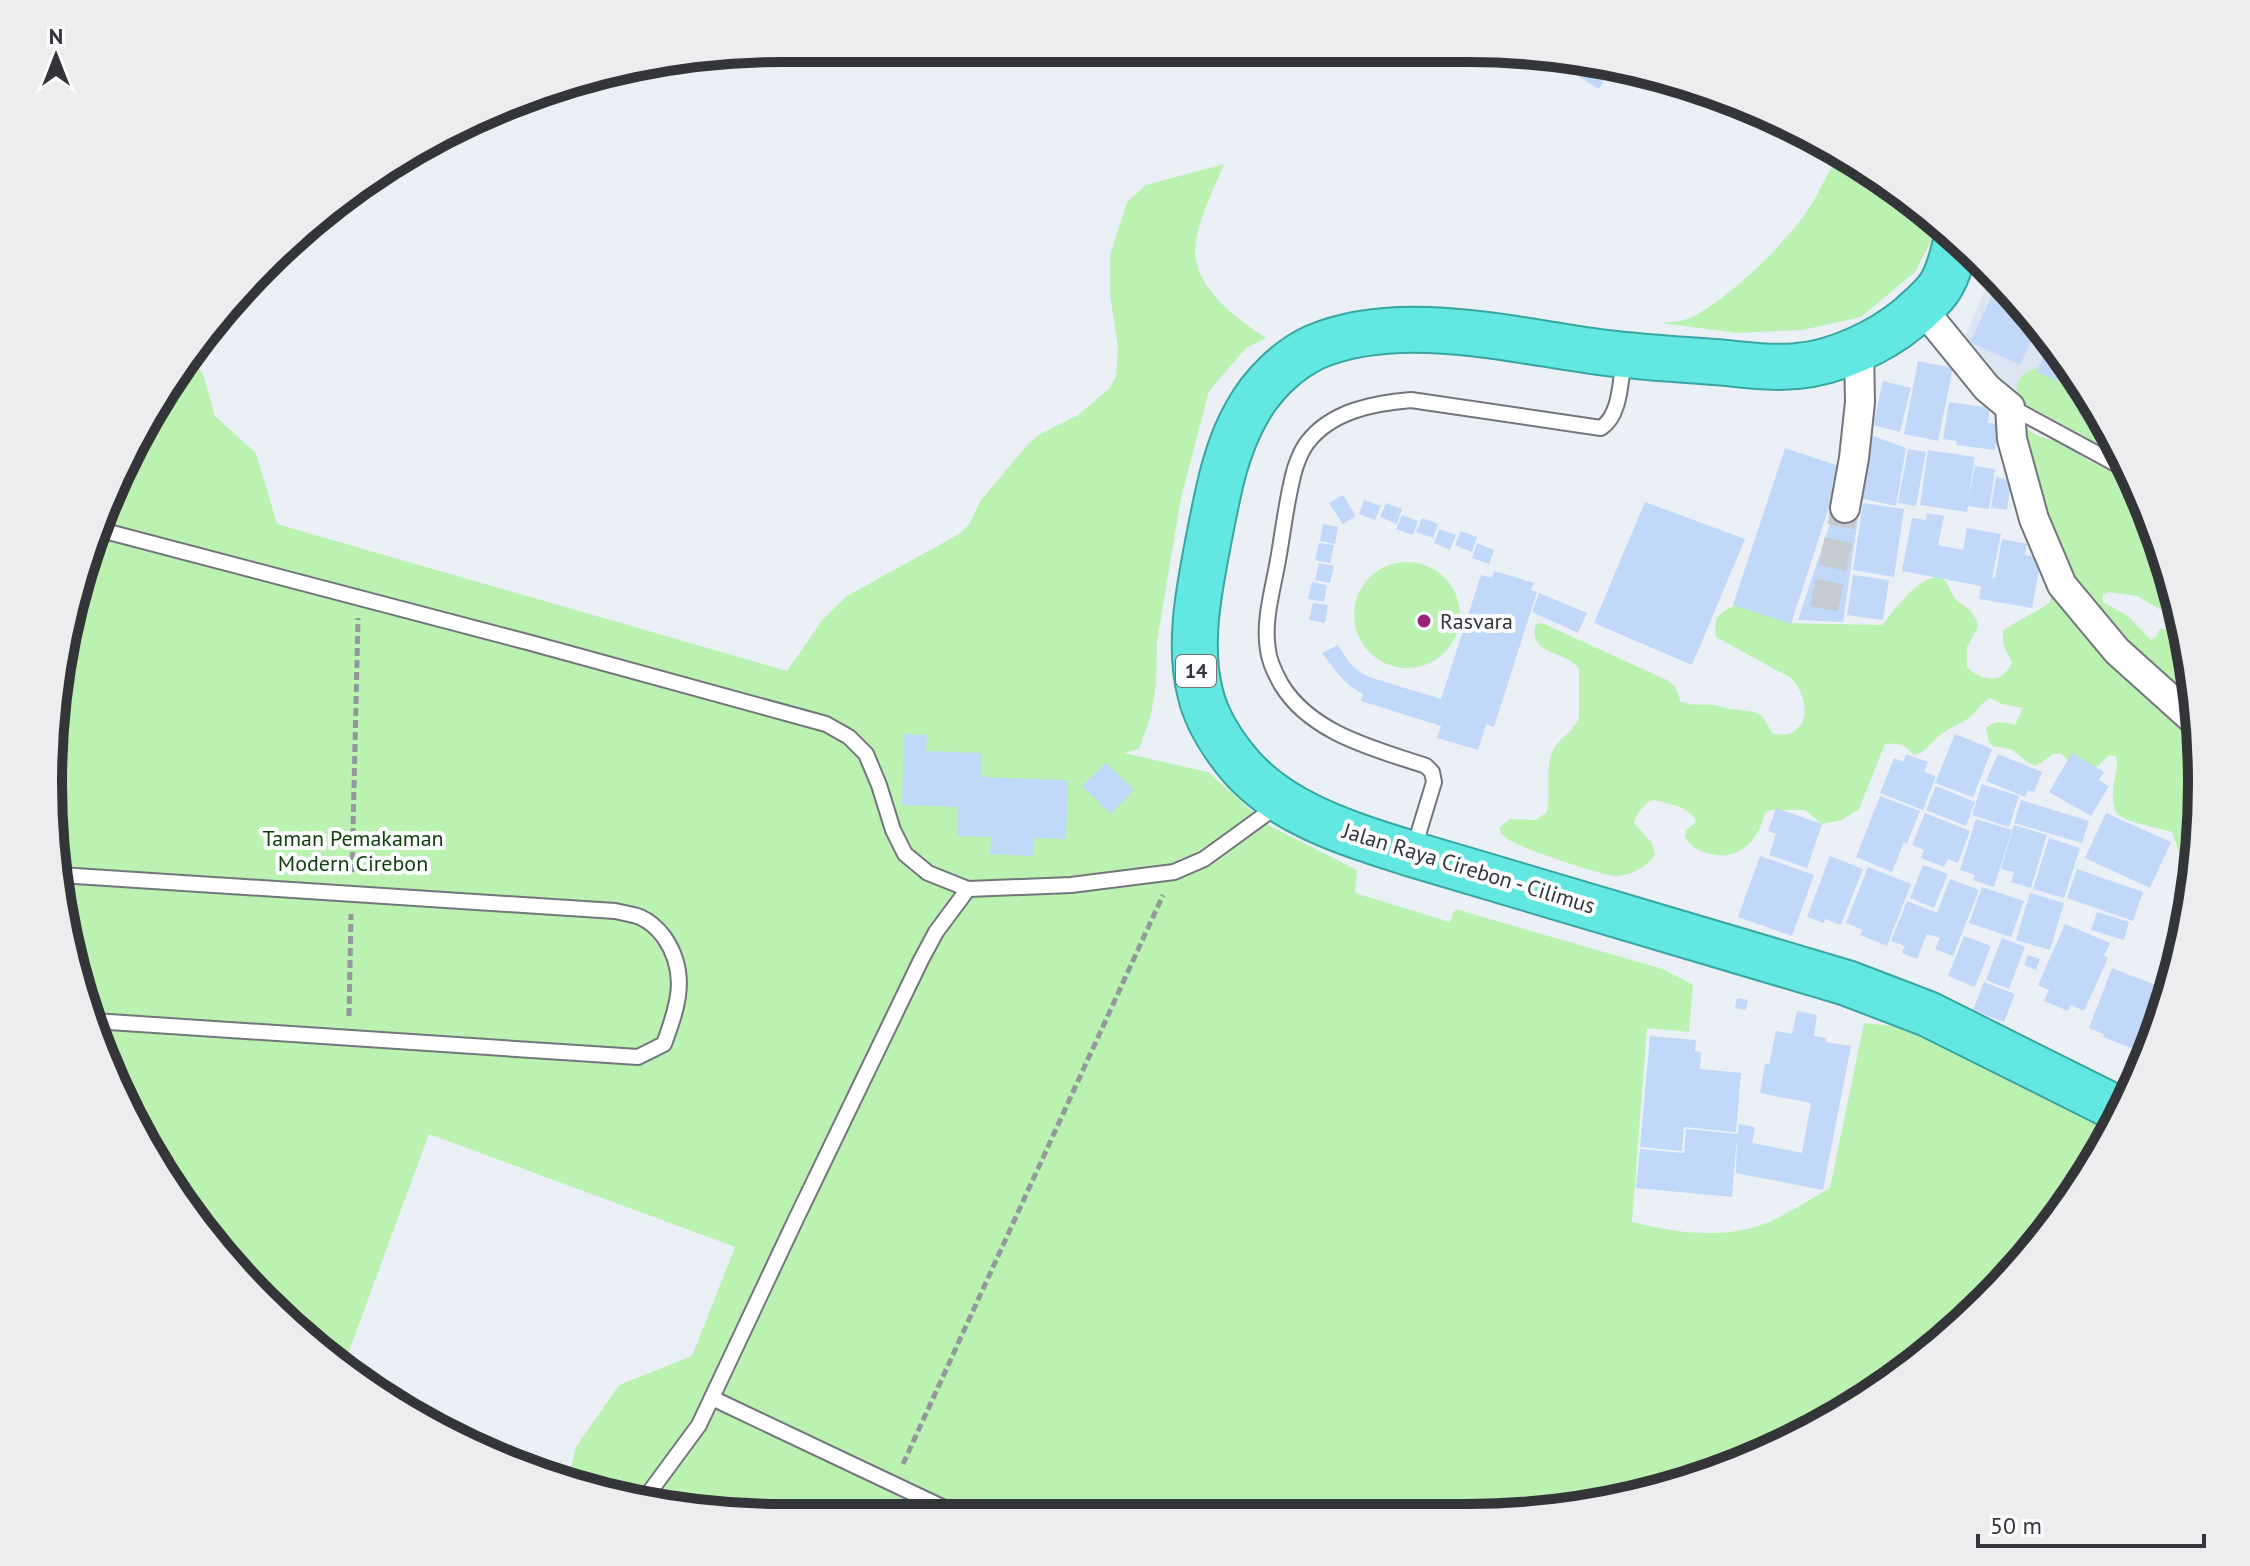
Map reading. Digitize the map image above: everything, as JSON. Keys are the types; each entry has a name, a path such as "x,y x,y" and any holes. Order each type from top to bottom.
{"highway":[{"name":"Jalan Raya Cirebon - Cilimus","path":"1953,251 1942,288 1896,328 1859,349 1798,366 1625,355 1432,330 1353,334 1313,348 1265,384 1230,448 1199,592 1196,667 1204,706 1233,757 1282,803 1358,837 1847,983 1928,1014 2112,1106"}],"street":[{"path":"1921,307 1987,388 2010,407 2012,439 2034,519 2062,585 2117,651 2184,711"},
{"path":"1845,508 1860,402 1859,349"}],"lane":[{"path":"1412,854 1434,782 1432,772 1426,766 1365,745 1328,728 1298,705 1281,684 1268,653 1267,624 1293,473 1307,444 1326,425 1353,411 1384,402 1411,400 1601,428 1609,423 1614,414 1625,355"},
{"path":"2010,407 2113,462"},
{"path":"107,532 826,724 849,737 866,754 893,830 905,854 928,873 968,889 1071,885 1174,872 1204,859 1282,803"},
{"path":"68,876 615,911 642,918 659,930 674,952 680,987 664,1044 638,1057 103,1022"},
{"path":"650,1491 699,1425 921,960 936,932 968,889"},
{"path":"712,1398 936,1504"}],"path":[{"path":"349,1037 358,597"},
{"path":"894,1484 1174,872"}],"shaded area":[{"path":"1987,284 2039,344 2083,410 2009,393 1964,340"}],"green space":[{"path":"1835,163 1906,211 1934,235 1915,272 1861,317 1803,330 1738,333 1660,323 1690,318 1739,284 1801,220"},
{"name":"Taman Pemakaman Modern Cirebon","path":"1224,164 1201,222 1195,257 1199,272 1217,298 1267,338 1246,348 1209,391 1181,498 1157,642 1156,685 1151,715 1139,749 1124,753 1208,772 1268,825 1357,870 1355,893 1450,922 1455,909 1663,969 1693,985 1689,1032 1647,1028 1632,1222 1683,1232 1736,1231 1769,1222 1830,1188 1864,1023 1892,1026 1933,1041 2100,1121 2102,1123 2066,1184 2039,1222 1977,1293 1906,1355 1828,1407 1786,1430 1699,1466 1608,1490 1561,1498 1467,1504 783,1504 689,1498 642,1490 570,1471 576,1447 619,1385 692,1356 735,1247 429,1134 347,1357 273,1293 241,1258 211,1222 159,1144 136,1102 100,1015 76,924 68,877 62,783 68,689 76,642 100,551 117,507 136,464 184,382 196,365 203,374 215,416 256,453 277,524 787,671 823,619 847,596 959,534 969,524 981,500 1029,443 1078,415 1110,388 1116,376 1118,348 1110,295 1110,255 1127,202 1146,185"},
{"path":"2039,367 2057,370 2106,449 2017,397 2017,382 2026,372"},
{"path":"2025,427 2119,475 2133,507 2150,551 2167,614 2137,596 2109,592 2103,595 2103,602 2128,616 2151,640 2157,636 2159,629 2172,632 2182,689 2188,783 2180,886 2180,857 2172,832 2127,820 2115,810 2116,756 2109,755 2094,770 2070,762 2060,753 2053,754 2036,766 2015,751 1994,747 1989,742 1986,728 2000,722 2015,725 2023,708 1990,698 1969,718 1942,734 1918,754 1914,755 1901,745 1885,744 1859,809 1842,820 1822,824 1805,810 1771,810 1765,813 1753,840 1730,854 1711,854 1693,846 1685,837 1686,830 1696,822 1693,817 1682,808 1655,800 1645,805 1634,823 1652,843 1655,855 1644,866 1623,875 1610,875 1564,862 1519,845 1503,834 1499,828 1510,819 1536,820 1547,812 1552,753 1579,717 1579,669 1537,642 1536,624 1542,623 1667,680 1676,689 1680,701 1757,713 1773,734 1786,734 1793,732 1803,720 1805,713 1800,690 1791,678 1716,637 1719,616 1744,598 1787,623 1882,625 1915,587 1940,577 1946,581 1955,599 1971,611 1978,623 1967,647 1967,668 1986,678 1998,678 2012,663 2003,644 2003,631 2048,604 2051,596 2024,526 2019,483"},
{"path":"1407,562 1427,566 1444,578 1456,595 1460,615 1456,635 1444,652 1427,664 1407,668 1387,664 1370,652 1358,635 1354,615 1358,595 1370,578 1387,566"}],"building":[{"path":"1567,69 1607,76 1599,89"},
{"path":"1994,292 2033,337 2020,365 1970,342"},
{"path":"2045,353 2068,385 2037,372"},
{"path":"1918,361 1953,368 1938,441 1904,434"},
{"path":"1883,381 1911,388 1900,432 1873,425"},
{"path":"1949,402 1990,408 1988,423 1999,424 1995,450 1956,445 1957,441 1943,439"},
{"path":"1868,434 1906,448 1896,506 1859,498"},
{"path":"1785,448 1842,467 1791,624 1733,605"},
{"path":"1908,449 1926,452 1916,506 1898,503"},
{"path":"1928,450 1975,457 1968,501 1975,466 1995,469 1989,509 1968,506 1967,512 1920,505"},
{"path":"1996,477 2011,480 2007,510 1991,508"},
{"path":"1343,495 1356,516 1343,524 1329,503"},
{"path":"1364,500 1381,506 1375,520 1359,514"},
{"path":"1645,502 1745,539 1692,665 1594,623"},
{"path":"1386,503 1402,509 1397,524 1380,517"},
{"path":"1863,503 1904,509 1894,577 1853,570"},
{"path":"1836,506 1859,511 1843,622 1798,620"},
{"path":"1927,513 1944,516 1938,545 1963,550 1967,528 2001,534 1992,578 1995,578 2002,539 2027,544 2025,555 2041,558 2032,608 1979,599 1981,586 1902,571 1912,518 1926,520"},
{"path":"1402,515 1418,521 1413,535 1396,529"},
{"path":"1422,518 1438,524 1433,538 1416,532"},
{"path":"1323,524 1338,527 1335,544 1320,541"},
{"path":"1439,529 1456,535 1450,550 1434,543"},
{"path":"1461,531 1477,537 1472,552 1455,545"},
{"path":"1319,543 1334,545 1330,563 1315,560"},
{"path":"1477,543 1494,550 1489,564 1472,558"},
{"path":"1319,563 1334,566 1330,583 1315,580"},
{"path":"1494,571 1534,583 1531,590 1537,592 1494,727 1486,724 1478,750 1437,738 1441,726 1361,701 1363,694 1338,674 1322,653 1338,645 1348,661 1369,677 1441,699 1481,575 1492,578"},
{"path":"1853,575 1889,580 1883,620 1847,615"},
{"path":"1312,582 1327,585 1324,602 1308,599"},
{"path":"1539,593 1587,613 1578,633 1532,612"},
{"path":"1313,603 1328,605 1325,623 1309,620"},
{"path":"904,734 927,735 926,751 981,753 981,777 1068,780 1066,839 1034,838 1034,856 990,854 991,837 957,836 958,807 902,805"},
{"path":"1955,734 1992,749 1973,797 1935,783"},
{"path":"2072,753 2104,772 2099,780 2109,786 2091,816 2049,792"},
{"path":"1906,754 1928,762 1924,772 1936,776 1923,810 1880,793 1894,758 1903,762"},
{"path":"1998,754 2042,772 2034,792 2028,790 2025,797 1986,781"},
{"path":"1106,763 1134,790 1111,814 1082,786"},
{"path":"1982,784 2019,796 2009,827 1972,815"},
{"path":"1936,786 1975,802 1966,826 1926,810"},
{"path":"1880,796 1920,811 1892,872 1856,857"},
{"path":"2021,800 2089,821 2082,843 2014,823"},
{"path":"1776,808 1822,824 1807,868 1769,855 1776,834 1768,831"},
{"path":"1925,813 1970,831 1958,863 1948,859 1944,867 1921,858 1924,850 1912,845"},
{"path":"2106,813 2171,842 2150,888 2085,858"},
{"path":"1976,819 2012,830 1994,887 1973,880 1975,875 1960,870"},
{"path":"2014,825 2047,835 2031,888 2011,882 2014,872 2001,869"},
{"path":"2049,838 2080,848 2064,898 2033,889"},
{"path":"1760,856 1814,875 1792,936 1738,917"},
{"path":"1830,856 1863,869 1841,925 1807,917"},
{"path":"1923,865 1948,874 1934,908 1910,898"},
{"path":"1868,867 1911,884 1887,946 1860,935 1863,930 1846,923"},
{"path":"2077,869 2143,892 2133,921 2067,898"},
{"path":"1950,879 1979,890 1953,956 1935,949 1940,938 1927,934 1917,959 1902,953 1905,946 1891,941 1907,901 1937,913"},
{"path":"1982,887 2024,901 2011,937 1969,923"},
{"path":"2030,893 2064,903 2050,950 2016,940"},
{"path":"2097,912 2129,922 2124,940 2091,930"},
{"path":"2065,924 2110,943 2104,956 2108,958 2084,1011 2071,1005 2068,1011 2044,1001 2049,990 2038,985"},
{"path":"1964,936 1991,946 1975,987 1948,976"},
{"path":"2002,938 2025,947 2009,989 1986,980"},
{"path":"2028,955 2040,959 2036,970 2024,965"},
{"path":"2112,968 2158,986 2134,1049 2089,1028"},
{"path":"1984,982 2015,994 2004,1022 1973,1010"},
{"path":"1737,998 1748,1000 1746,1010 1735,1008"},
{"path":"1797,1011 1817,1015 1814,1036 1826,1038 1826,1042 1851,1046 1823,1190 1736,1173 1737,1138 1732,1197 1636,1188 1640,1149 1684,1153 1686,1129 1738,1134 1739,1124 1755,1127 1752,1143 1802,1153 1811,1103 1760,1093 1765,1064 1769,1064 1776,1031 1792,1034"},
{"path":"1650,1036 1696,1040 1695,1051 1701,1052 1700,1069 1741,1073 1736,1132 1684,1127 1682,1151 1640,1147"}],"tunnel":[{"path":"1824,609 1845,508"}],"place":[{"name":"Rasvara","path":"1424,621"}]}
